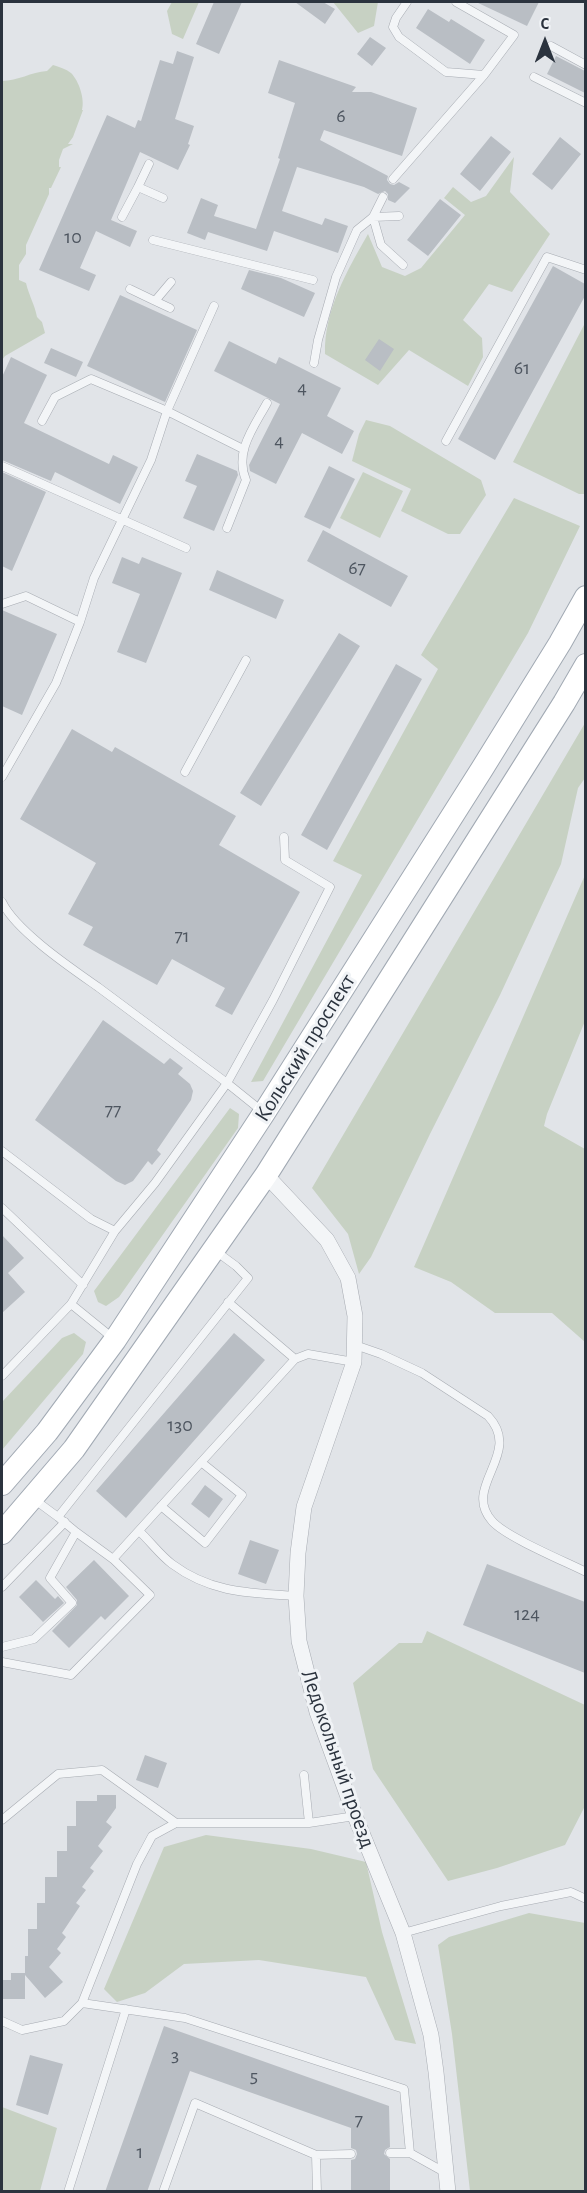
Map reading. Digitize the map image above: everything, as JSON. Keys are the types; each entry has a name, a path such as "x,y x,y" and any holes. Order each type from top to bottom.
{"main road":[{"name":"Кольский проспект","path":"2,1484 47,1432 115,1340 264,1113 488,760 560,643 585,597"},
{"name":"Кольский проспект","path":"2,1533 74,1449 266,1175 552,723 585,665"},
{"path":"236,1155 266,1175"}],"street":[{"name":"Ледокольный проезд","path":"266,1175 327,1240 348,1278 355,1316 354,1362 304,1507 298,1553 296,1596 299,1641 317,1712 403,1934 431,2035 448,2192"}],"lane":[{"path":"406,2 393,27 399,37 446,72 484,75"},
{"path":"393,179 484,75 514,35 456,2"},
{"path":"550,46 585,65"},
{"path":"534,77 585,103"},
{"path":"122,218 149,164"},
{"path":"138,187 163,198"},
{"path":"314,363 318,340 336,277 357,230 373,217 383,197"},
{"path":"373,217 399,216"},
{"path":"373,217 381,245 403,265"},
{"path":"153,240 313,280"},
{"path":"446,441 547,257 585,270"},
{"path":"155,301 171,282"},
{"path":"130,289 170,308"},
{"path":"2,777 56,682 80,622 94,578 151,460 167,411 214,306"},
{"path":"42,421 55,397 91,379 167,411 243,449"},
{"path":"227,528 246,480 243,471 243,449 267,403"},
{"path":"2,466 186,549"},
{"path":"2,604 26,596 80,622"},
{"path":"185,772 246,660"},
{"path":"2,1376 71,1304 115,1232 155,1183 228,1083 273,1000 330,887 285,860 284,837"},
{"path":"2,902 23,927 62,962 228,1083 264,1113"},
{"path":"2,1151 91,1219 115,1232"},
{"path":"2,1208 82,1285"},
{"path":"57,1517 248,1278 214,1250"},
{"path":"228,1302 295,1359"},
{"path":"71,1304 115,1340"},
{"path":"355,1345 422,1373 488,1416 496,1424 500,1434 500,1447 483,1493 482,1504 486,1513 501,1529 585,1572"},
{"path":"113,1560 295,1359 308,1353 354,1362"},
{"path":"161,1506 205,1543 242,1495 201,1462"},
{"path":"2,1662 71,1675 150,1595 113,1560 32,1498"},
{"path":"2,1587 65,1522"},
{"path":"139,1531 170,1562 212,1586 239,1592 296,1596"},
{"path":"2,1647 34,1639 72,1603 50,1578 76,1532"},
{"path":"2,1820 58,1774 102,1770 176,1823"},
{"path":"304,1775 309,1823"},
{"path":"2,2021 22,2030 64,2021 82,2003 137,1864 152,1836 176,1823 309,1823 356,1816"},
{"path":"403,1934 501,1906 571,1892 585,1899"},
{"path":"82,2003 185,2018 404,2089 410,2153"},
{"path":"68,2192 126,2009"},
{"path":"163,2192 195,2103 316,2155 351,2154"},
{"path":"390,2154 410,2153 447,2174"},
{"path":"316,2155 317,2192"}],"green space":[{"path":"172,2 199,2 183,39 172,34 167,11"},
{"path":"333,2 378,2 374,26 358,33"},
{"path":"53,65 67,70 74,76 81,90 83,110 68,144 73,144 63,149 59,160 59,167 61,167 49,188 49,194 26,245 26,254 19,265 19,280 26,283 45,333 2,360 2,81 47,71"},
{"path":"514,157 510,192 550,234 512,292 489,284 463,320 482,338 483,357 468,386 409,350 378,385 325,354 328,322 338,291 368,234 382,267 405,276 421,268 465,215 444,198 453,187 471,202 486,196"},
{"path":"585,323 586,494 579,494 513,462"},
{"path":"366,420 390,426 481,480 486,495 460,534 448,534 401,511 411,489 352,461 359,434"},
{"path":"363,472 403,491 380,538 340,518"},
{"path":"514,498 580,526 528,633 263,1081 251,1082 362,875 333,861 438,669 421,655"},
{"path":"585,723 585,778 578,788 561,864 500,995 371,1257 359,1274 348,1234 312,1188"},
{"path":"585,875 585,1021 544,1126 585,1149 585,1342 552,1313 495,1313 451,1282 414,1267"},
{"path":"230,1108 239,1114 238,1128 119,1297 106,1306 98,1302 94,1291"},
{"path":"74,1333 86,1342 83,1354 2,1450 2,1402 62,1338"},
{"path":"427,1631 585,1705 585,1806 565,1845 497,1868 448,1881 373,1769 353,1683 399,1643 422,1643"},
{"path":"206,1835 311,1849 366,1862 382,1932 416,2044 395,2040 366,1977 259,1960 184,1964 145,1993 117,2002 104,1989 164,1847"},
{"path":"529,1913 585,1923 585,2191 470,2191 452,2034 438,1945 449,1937"},
{"path":"2,2107 57,2128 40,2191 2,2191"}],"building":[{"path":"214,2 242,2 219,54 196,44"},
{"path":"295,2 323,2 335,9 325,24"},
{"path":"476,2 539,2 527,26"},
{"path":"428,9 449,22 451,19 485,40 470,64 416,28"},
{"path":"370,37 386,48 372,66 357,54"},
{"path":"177,51 194,57 175,119 194,126 188,144 190,145 178,170 140,152 111,220 137,231 130,247 96,231 80,268 96,275 89,291 39,270 107,115 135,128 138,120 141,121 160,60 173,64"},
{"path":"556,56 585,71 585,93 547,74"},
{"path":"279,60 356,87 352,92 371,92 417,108 402,156 324,130 320,140 388,176 387,180 390,184 394,185 399,182 410,188 395,203 388,200 388,194 385,191 378,194 364,187 297,167 282,211 322,225 325,218 348,226 338,253 274,231 267,251 208,232 205,240 187,233 201,198 218,205 214,216 256,229 280,159 278,158 295,103 268,93"},
{"path":"491,136 511,152 480,191 460,174"},
{"path":"560,137 581,154 552,190 532,174"},
{"path":"440,199 461,215 428,256 407,240"},
{"path":"553,266 585,284 585,296 495,460 458,439"},
{"path":"249,270 281,278 315,293 304,317 241,289"},
{"path":"120,295 197,330 165,402 87,366"},
{"path":"379,339 394,349 380,371 365,360"},
{"path":"229,341 276,364 279,357 341,388 327,416 354,431 342,454 302,433 276,484 250,471 249,465 280,404 214,371"},
{"path":"51,348 83,362 76,377 44,363"},
{"path":"11,357 47,375 24,423 109,464 113,455 138,467 120,504 55,472 51,481 2,460 2,377"},
{"path":"197,454 237,471 238,475 214,531 183,518 197,486 185,481"},
{"path":"329,466 355,479 330,529 304,517"},
{"path":"2,472 46,492 12,571 2,566"},
{"path":"323,530 408,576 391,607 307,561"},
{"path":"122,557 139,564 142,557 182,573 146,663 117,652 140,594 112,583"},
{"path":"217,570 284,600 276,619 209,590"},
{"path":"2,610 57,634 22,715 2,706"},
{"path":"339,633 360,646 261,806 240,793"},
{"path":"396,664 422,679 327,850 301,835"},
{"path":"72,729 112,752 115,747 236,816 219,845 300,892 232,1015 215,1006 225,988 172,959 157,985 83,945 93,927 68,914 96,863 20,819"},
{"path":"103,1020 164,1064 170,1058 183,1068 178,1074 190,1084 193,1091 191,1100 157,1150 161,1154 152,1165 148,1161 133,1181 125,1185 116,1181 35,1120"},
{"path":"2,1235 24,1258 8,1273 25,1292 2,1313"},
{"path":"234,1333 265,1360 126,1518 96,1491"},
{"path":"205,1485 223,1499 209,1518 191,1504"},
{"path":"250,1540 279,1550 266,1584 238,1574"},
{"path":"94,1560 129,1596 105,1620 101,1616 69,1648 52,1631 77,1605 77,1600 66,1587"},
{"path":"487,1564 585,1602 585,1673 463,1625"},
{"path":"36,1580 55,1599 58,1596 64,1603 43,1622 19,1597"},
{"path":"145,1755 167,1763 158,1788 136,1780"},
{"path":"97,1795 116,1795 116,1808 106,1822 112,1827 98,1846 103,1851 90,1868 94,1871 82,1887 86,1890 76,1903 80,1906 62,1933 66,1937 57,1949 61,1953 49,1967 63,1982 45,1998 25,1975 25,1999 2,1999 2,1980 11,1980 11,1973 25,1973 25,1956 28,1956 28,1929 37,1929 37,1903 45,1903 45,1877 57,1877 57,1851 67,1851 67,1826 76,1826 76,1801 97,1801"},
{"path":"164,2026 389,2106 390,2147 385,2150 384,2154 390,2159 390,2192 351,2192 351,2160 355,2159 357,2154 356,2150 351,2148 351,2128 190,2071 147,2192 105,2192"},
{"path":"30,2055 63,2064 48,2115 16,2105"}]}
